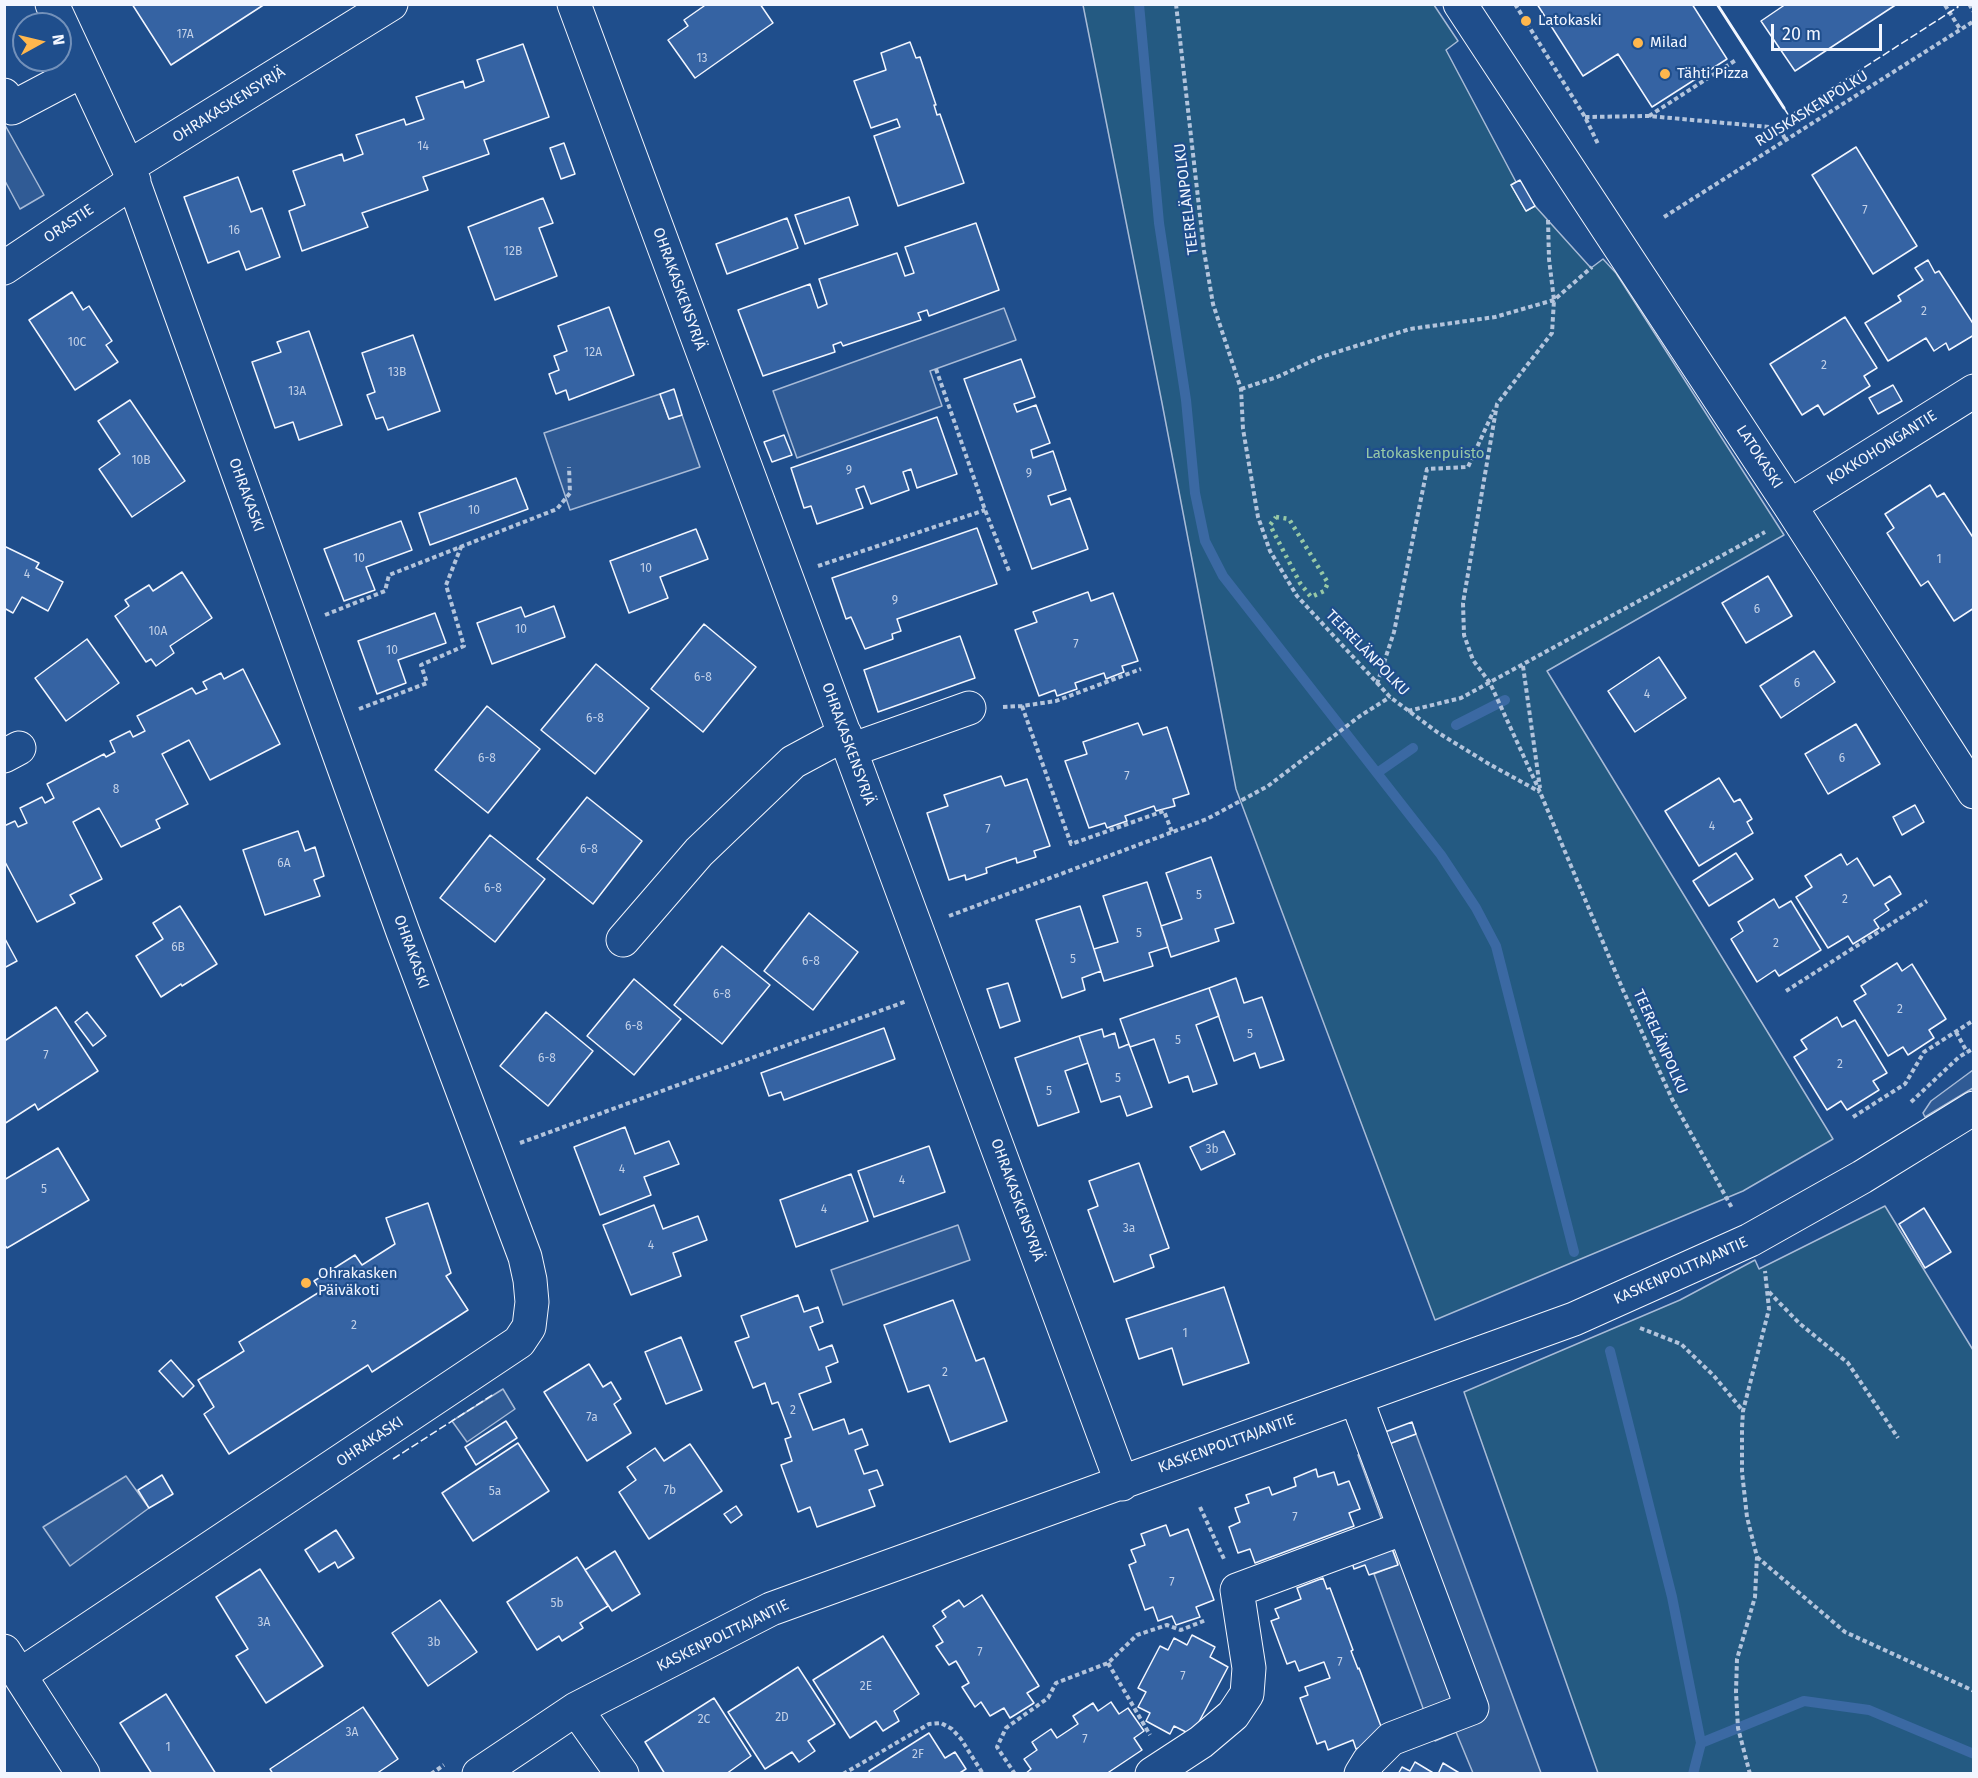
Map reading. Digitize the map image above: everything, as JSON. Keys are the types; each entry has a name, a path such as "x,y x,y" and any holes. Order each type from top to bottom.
{"street":[{"name":"OHRAKASKI","path":"12,1663 519,1342 530,1327 532,1302 525,1257 400,922 131,174 52,4"},
{"name":"OHRAKASKENSYRJÄ","path":"131,174 392,4"},
{"name":"OHRAKASKENSYRJÄ","path":"574,4 1122,1484"},
{"name":"LATOKASKI","path":"1460,4 1793,510 1974,792"},
{"path":"4,94 12,108 82,71"},
{"name":"ORASTIE","path":"4,268 131,174"},
{"name":"KOKKOHONGANTIE","path":"1793,510 1974,391"},
{"path":"623,940 699,852 793,762 848,742 969,708"},
{"name":"KASKENPOLTTAJANTIE","path":"479,1773 576,1709 771,1609 1574,1319 1750,1240 1862,1177 1974,1108"},
{"path":"1356,1398 1472,1708 1391,1739 1369,1761 1361,1773"},
{"path":"1160,1769 1201,1742 1233,1716 1247,1694 1249,1668 1237,1594 1404,1528"},
{"path":"12,1663 83,1773"},
{"path":"576,1709 622,1773"}],"path":[{"name":"TEERELÄNPOLKU","path":"1176,4 1211,294 1241,389 1243,429 1258,517 1270,551 1297,596 1390,697 1437,732 1540,792 1623,990 1672,1099 1734,1212"},
{"path":"1515,4 1585,117 1599,148"},
{"path":"1969,4 1974,12"},
{"path":"1945,5 1960,29"},
{"name":"RUISKASKENPOLKU","path":"1664,217 1974,21"},
{"path":"1649,117 1736,60"},
{"path":"1585,117 1649,117 1780,128 1785,139"},
{"path":"1377,684 1394,632 1427,469 1468,467 1497,404 1552,333 1554,300 1549,259 1548,220"},
{"path":"1241,389 1277,377 1321,357 1410,329 1495,317 1554,300 1591,268"},
{"path":"936,369 985,510 1009,571"},
{"path":"1497,404 1463,603 1464,635 1473,660 1490,682 1540,792"},
{"path":"294,627 384,591 389,575 557,509 570,493 569,467"},
{"path":"786,577 985,510"},
{"path":"1408,711 1461,698 1522,666 1793,510"},
{"path":"327,720 427,683 421,665 464,646 446,585 461,546"},
{"path":"1522,666 1540,792"},
{"path":"969,708 1022,706 1056,701 1141,669"},
{"path":"941,919 1207,819 1268,786 1360,716 1390,697"},
{"path":"1022,706 1071,844 1164,811 1172,832"},
{"path":"1786,990 1927,901"},
{"path":"519,1143 918,997"},
{"path":"1853,1117 1905,1084 1924,1052 1974,1020"},
{"path":"1956,1032 1967,1052"},
{"path":"1909,1103 1959,1057 1974,1048"},
{"path":"1750,1773 1738,1728 1736,1692 1737,1659 1755,1597 1757,1557 1747,1517 1742,1472 1743,1411 1769,1309 1764,1269"},
{"path":"1768,1292 1799,1323 1848,1363 1898,1438"},
{"path":"1629,1326 1681,1344 1714,1376 1743,1411"},
{"path":"1015,1773 997,1747 1006,1728 1048,1698 1056,1683 1108,1664 1137,1635 1167,1625 1181,1630 1212,1618 1210,1610 1237,1594 1200,1507"},
{"path":"1757,1557 1845,1632 1974,1691"},
{"path":"1108,1664 1160,1769"},
{"path":"843,1773 929,1724 941,1723 952,1729 961,1739 983,1773"}],"green space":[{"name":"Latokaskenpuisto","path":"1083,5 1434,5 1458,41 1446,50 1516,182 1511,185 1526,211 1535,206 1591,268 1603,259 1616,273 1784,535 1547,671 1833,1139 1743,1191 1435,1320 1236,789"},
{"path":"1885,1206 1973,1350 1973,1773 1598,1773 1464,1392 1680,1300 1755,1260 1759,1269"}],"shaded area":[{"path":"5,125 44,195 20,209 5,181"},
{"path":"1004,308 1016,340 930,371 942,406 797,458 773,391"},
{"path":"660,394 669,419 682,415 700,467 570,510 544,433"},
{"path":"1973,1070 1973,1088 1925,1117 1923,1113 1931,1101"},
{"path":"958,1225 970,1260 843,1305 831,1270"},
{"path":"503,1389 515,1409 467,1442 452,1421"},
{"path":"1416,1434 1541,1773 1473,1773 1456,1732 1435,1741 1374,1574 1398,1564 1358,1455"},
{"path":"126,1476 149,1508 70,1566 43,1527"}],"building":[{"path":"132,4 265,4 171,65"},
{"path":"703,4 760,4 773,23 695,78 668,40 688,26 684,20 704,6"},
{"path":"1537,4 1692,4 1727,59 1652,107 1618,54 1583,76"},
{"path":"1786,4 1897,4 1795,71 1761,21"},
{"path":"910,42 916,58 920,57 936,105 934,105 937,115 940,114 964,183 898,206 874,136 900,127 897,119 871,128 854,81 886,70 881,53"},
{"path":"523,44 549,117 484,140 489,154 423,177 428,190 362,213 368,227 302,251 289,211 305,205 293,171 342,154 344,161 363,154 356,135 404,119 406,125 424,119 416,97 463,81 465,88 484,81 477,60"},
{"path":"564,143 575,174 561,179 550,148"},
{"path":"1856,147 1917,246 1873,274 1812,175"},
{"path":"238,177 251,212 262,208 280,257 246,270 239,251 208,263 184,197"},
{"path":"1520,180 1535,206 1526,211 1511,185"},
{"path":"849,197 858,225 805,244 795,215"},
{"path":"543,198 553,223 539,228 557,276 495,300 468,227"},
{"path":"787,218 798,248 727,274 716,244"},
{"path":"976,223 999,290 929,316 927,310 918,313 921,320 843,346 841,342 833,345 835,352 763,376 738,310 810,284 818,308 827,304 819,279 897,253 905,276 914,273 905,247"},
{"path":"1928,260 1935,273 1939,271 1974,325 1974,335 1949,350 1946,343 1934,351 1926,338 1888,361 1865,323 1901,301 1898,296 1923,280 1915,268"},
{"path":"72,292 83,310 89,306 112,341 106,345 118,362 75,390 29,320"},
{"path":"609,307 634,375 569,400 566,390 556,394 549,374 559,370 554,356 567,351 558,326"},
{"path":"1845,317 1877,368 1864,376 1870,386 1824,415 1818,405 1802,415 1770,364"},
{"path":"309,331 342,425 299,440 293,422 275,428 252,362 281,352 277,342"},
{"path":"413,335 440,411 388,430 383,417 376,419 367,395 375,392 362,353"},
{"path":"1021,359 1035,397 1014,404 1017,412 1036,405 1050,443 1031,450 1033,458 1053,451 1066,490 1048,496 1051,505 1070,498 1088,549 1032,569 964,379"},
{"path":"1893,385 1902,401 1878,414 1869,398"},
{"path":"674,389 682,415 669,419 660,394"},
{"path":"130,400 185,481 132,517 99,469 120,454 98,421"},
{"path":"937,417 957,474 917,488 911,469 903,472 909,490 871,504 864,486 856,489 863,508 817,524 811,506 804,508 791,468"},
{"path":"784,435 792,455 772,462 764,442"},
{"path":"516,478 528,509 430,545 419,513"},
{"path":"1930,485 1937,497 1944,493 1974,539 1974,608 1954,621 1928,581 1921,586 1887,533 1894,528 1885,514"},
{"path":"401,521 412,550 366,567 375,590 344,601 324,549"},
{"path":"977,528 997,584 897,619 901,631 892,634 893,639 865,649 851,617 846,619 832,578"},
{"path":"696,529 708,559 660,577 668,598 629,613 610,561"},
{"path":"4,546 39,563 36,568 63,582 48,611 22,597 13,613 4,608"},
{"path":"182,572 212,618 170,646 174,653 156,666 151,659 146,662 115,616 129,606 125,600 149,585 153,591"},
{"path":"1768,576 1792,616 1746,643 1722,603"},
{"path":"1088,592 1091,601 1113,593 1138,661 1122,666 1124,672 1106,679 1104,673 1075,683 1077,689 1057,696 1055,690 1039,696 1015,630 1037,622 1033,612"},
{"path":"554,606 565,637 492,664 477,623 521,607 525,617"},
{"path":"435,613 446,643 398,660 406,683 377,694 358,641"},
{"path":"704,624 756,667 703,732 651,689"},
{"path":"960,636 975,678 878,712 864,670"},
{"path":"87,639 119,683 66,721 35,678"},
{"path":"1814,651 1835,682 1781,718 1760,686"},
{"path":"1659,657 1686,698 1635,732 1608,691"},
{"path":"596,664 649,708 595,774 541,730"},
{"path":"243,669 280,744 210,780 189,740 162,754 188,804 156,820 160,828 121,847 99,808 73,822 102,879 70,895 75,903 37,922 4,860 4,826 15,821 18,827 27,823 20,808 42,797 45,803 54,798 47,784 104,754 106,757 115,752 110,741 130,731 133,737 145,731 137,716 192,688 196,694 207,689 203,682 221,673 224,679"},
{"path":"487,706 540,749 488,813 435,770"},
{"path":"1138,723 1143,735 1167,727 1189,794 1173,799 1175,806 1156,811 1154,806 1125,816 1127,821 1107,828 1105,823 1089,828 1065,761 1087,754 1083,742"},
{"path":"1856,724 1880,764 1828,794 1805,754"},
{"path":"1001,776 1005,786 1027,779 1050,846 1034,851 1036,857 1017,863 1016,858 986,868 987,873 966,880 965,875 949,880 927,813 948,806 944,795"},
{"path":"1719,778 1734,802 1740,799 1752,819 1747,822 1753,833 1699,866 1665,811"},
{"path":"587,797 642,841 593,904 537,859"},
{"path":"1915,805 1924,822 1902,835 1893,817"},
{"path":"298,831 305,851 315,847 324,876 314,880 320,896 265,915 243,850"},
{"path":"490,835 545,879 495,942 440,898"},
{"path":"1736,853 1753,879 1709,906 1693,881"},
{"path":"1841,854 1847,865 1857,858 1874,886 1890,876 1901,894 1885,904 1889,910 1874,920 1879,928 1853,944 1848,936 1828,948 1796,897 1812,887 1805,876"},
{"path":"1211,857 1234,923 1215,929 1219,941 1171,957 1161,926 1182,919 1166,873"},
{"path":"1147,882 1168,947 1149,953 1153,966 1104,981 1094,949 1118,942 1103,896"},
{"path":"1774,899 1779,908 1791,901 1821,950 1779,976 1775,970 1757,982 1731,939 1743,931 1738,922"},
{"path":"180,906 217,964 161,997 136,956 163,939 153,923"},
{"path":"1080,906 1101,971 1082,978 1085,990 1062,998 1036,920"},
{"path":"809,913 858,952 813,1010 764,971"},
{"path":"4,937 17,961 4,968"},
{"path":"722,946 770,985 722,1044 674,1005"},
{"path":"1897,963 1902,971 1912,964 1946,1019 1929,1030 1934,1038 1908,1055 1903,1047 1888,1056 1854,1001 1866,994 1861,986"},
{"path":"1236,978 1244,1003 1262,997 1284,1060 1260,1068 1255,1053 1234,1061 1209,988"},
{"path":"634,979 681,1019 634,1075 587,1036"},
{"path":"1008,983 1020,1021 1000,1028 987,989"},
{"path":"1209,988 1219,1016 1196,1025 1217,1084 1193,1092 1188,1076 1169,1083 1154,1039 1130,1047 1120,1019"},
{"path":"56,1007 98,1071 38,1110 35,1104 4,1124 4,1038 6,1040"},
{"path":"87,1012 106,1036 93,1046 75,1022"},
{"path":"546,1012 593,1051 548,1106 500,1066"},
{"path":"1837,1017 1842,1027 1855,1020 1887,1073 1873,1081 1879,1090 1847,1110 1841,1101 1827,1110 1794,1057 1807,1049 1801,1040"},
{"path":"884,1028 895,1059 784,1100 781,1092 769,1096 761,1073"},
{"path":"1102,1029 1104,1037 1115,1033 1119,1048 1129,1044 1152,1107 1127,1116 1120,1096 1101,1102 1079,1036"},
{"path":"1079,1036 1088,1063 1065,1071 1079,1112 1038,1126 1015,1058"},
{"path":"625,1127 635,1154 669,1141 679,1164 644,1177 651,1195 600,1215 574,1147"},
{"path":"1224,1131 1235,1154 1201,1170 1190,1147"},
{"path":"929,1146 945,1192 874,1217 858,1171"},
{"path":"58,1148 89,1200 7,1248 4,1244 4,1180"},
{"path":"1139,1163 1169,1248 1150,1255 1154,1267 1114,1282 1088,1210 1098,1206 1089,1181"},
{"path":"851,1174 868,1221 796,1247 780,1200"},
{"path":"428,1203 451,1273 446,1276 468,1310 372,1372 368,1365 229,1454 204,1414 214,1407 198,1380 244,1351 239,1342 321,1291 314,1281 355,1255 362,1265 395,1244 386,1218"},
{"path":"654,1205 663,1229 698,1216 707,1240 673,1253 681,1276 631,1295 603,1225"},
{"path":"1924,1208 1951,1252 1925,1268 1899,1224"},
{"path":"1224,1287 1249,1363 1183,1385 1172,1348 1139,1359 1126,1319"},
{"path":"798,1295 804,1312 818,1307 823,1322 810,1327 819,1350 832,1345 838,1362 826,1367 831,1382 799,1394 813,1430 844,1419 849,1434 862,1429 868,1445 855,1450 864,1474 877,1470 883,1485 869,1490 875,1506 817,1527 810,1507 798,1512 781,1465 792,1461 785,1439 791,1437 778,1402 772,1404 765,1383 753,1388 735,1342 749,1337 741,1316"},
{"path":"953,1300 976,1361 984,1358 1007,1421 950,1442 929,1385 908,1392 884,1325"},
{"path":"681,1337 702,1390 666,1404 645,1352"},
{"path":"171,1360 194,1386 183,1397 159,1371"},
{"path":"589,1364 603,1387 611,1382 621,1399 614,1404 631,1433 587,1461 544,1392"},
{"path":"506,1421 517,1438 476,1465 465,1447"},
{"path":"1412,1422 1416,1434 1389,1444 1385,1432"},
{"path":"518,1443 549,1491 473,1541 442,1493"},
{"path":"690,1444 722,1491 649,1539 619,1492 636,1480 627,1467 655,1448 664,1461"},
{"path":"1316,1469 1318,1477 1334,1472 1338,1485 1349,1481 1360,1509 1349,1513 1354,1526 1255,1563 1250,1549 1238,1553 1229,1527 1240,1522 1235,1508 1249,1503 1246,1495 1269,1487 1272,1495 1296,1486 1294,1478"},
{"path":"162,1475 173,1494 149,1508 138,1490"},
{"path":"736,1506 742,1515 731,1523 724,1514"},
{"path":"1166,1525 1170,1536 1188,1529 1214,1600 1196,1607 1200,1617 1176,1625 1172,1616 1158,1621 1153,1607 1145,1610 1129,1565 1136,1562 1131,1550 1145,1545 1141,1534"},
{"path":"336,1530 354,1558 338,1568 335,1562 319,1572 305,1550"},
{"path":"1388,1538 1398,1565 1369,1575 1365,1565 1354,1569 1350,1556"},
{"path":"615,1551 640,1594 612,1611 585,1570"},
{"path":"577,1557 608,1606 580,1623 583,1628 562,1641 559,1636 537,1650 507,1602"},
{"path":"260,1569 323,1666 266,1703 236,1656 248,1649 216,1597"},
{"path":"1323,1578 1327,1589 1330,1588 1353,1650 1351,1651 1382,1729 1382,1739 1356,1749 1353,1740 1328,1750 1325,1741 1317,1744 1300,1698 1308,1695 1305,1687 1330,1678 1324,1662 1299,1671 1295,1661 1287,1664 1271,1621 1279,1618 1275,1609 1301,1599 1297,1588"},
{"path":"982,1595 1039,1686 1027,1693 1034,1703 1010,1718 1004,1708 990,1716 981,1702 975,1707 962,1687 969,1683 956,1661 949,1665 936,1646 943,1642 933,1626 946,1617 942,1611 959,1600 964,1607"},
{"path":"440,1600 477,1652 428,1686 392,1633"},
{"path":"1192,1635 1215,1647 1210,1657 1228,1667 1192,1735 1174,1726 1170,1734 1146,1721 1150,1713 1138,1707 1146,1692 1138,1688 1160,1646 1168,1650 1174,1638 1187,1645"},
{"path":"883,1636 919,1694 894,1711 899,1721 883,1731 876,1721 850,1738 813,1680"},
{"path":"798,1667 835,1724 808,1741 815,1751 799,1762 792,1752 765,1769 728,1712"},
{"path":"166,1694 216,1774 152,1774 120,1723"},
{"path":"714,1698 751,1756 726,1774 665,1774 645,1742"},
{"path":"1111,1702 1119,1714 1128,1708 1144,1731 1134,1738 1142,1750 1106,1774 1025,1774 1031,1769 1024,1759 1037,1750 1032,1742 1051,1729 1057,1738 1078,1724 1073,1716 1093,1703 1098,1711"},
{"path":"363,1707 398,1759 376,1774 273,1774 270,1769"},
{"path":"929,1733 945,1758 955,1752 966,1769 958,1774 870,1774 869,1771"},
{"path":"1415,1762 1435,1774 1398,1774 1402,1767 1410,1771"},
{"path":"1443,1763 1461,1774 1438,1774"}],"waterway":[{"path":"1139,4 1159,223 1186,400 1195,493 1205,541 1223,576 1441,855 1476,908 1496,946 1574,1252"},
{"path":"1456,725 1505,700"},
{"path":"1377,773 1413,748"},
{"path":"1610,1351 1672,1597 1701,1743 1693,1774"},
{"path":"1701,1743 1804,1701 1869,1710 1974,1754"}],"hedge":[{"path":"1276,517 1289,519 1328,583 1324,591 1311,597 1300,583 1270,525 1276,517"}],"fence":[{"path":"1784,108 1789,116 1958,7 1956,4"},
{"path":"393,1459 494,1394"}],"wall":[{"path":"1717,4 1784,108"}],"place":[{"name":"Latokaski","path":"1526,21"},
{"name":"Milad","path":"1638,43"},
{"name":"Tähti Pizza","path":"1665,74"},
{"name":"Ohrakasken Päiväkoti","path":"306,1283"}]}
